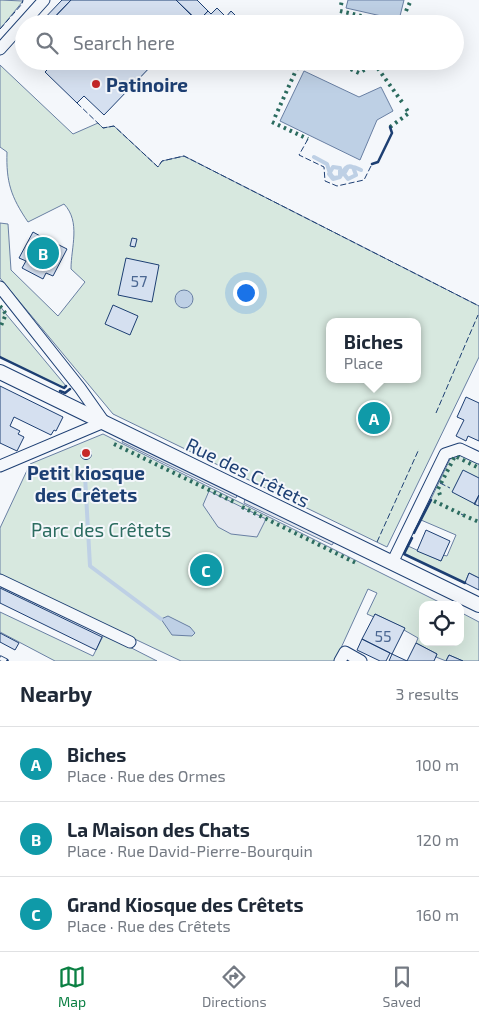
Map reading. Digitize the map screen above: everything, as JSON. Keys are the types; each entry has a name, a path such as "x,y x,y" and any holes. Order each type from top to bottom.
{"street":[{"path":"31,15 44,0"},
{"path":"0,49 15,32"},
{"path":"0,287 80,388 104,422 0,466"},
{"name":"Rue des Crêtets","path":"0,372 479,605"},
{"path":"392,562 445,454 460,449 479,458"},
{"path":"0,580 130,642"},
{"path":"340,661 345,652 362,661"}],"green space":[{"path":"0,0 23,1 0,29"},
{"path":"0,65 73,134 98,123 103,128 114,126 158,167 162,161 184,156 479,306 479,357 387,547 113,414 0,278 0,223 8,224 11,270 58,316 85,282 71,269 74,227 69,211 64,204 28,222 17,205 11,189 7,172 7,152 0,147"},
{"path":"0,306 66,386 64,388 0,357"},
{"name":"Parc des Crêtets","path":"103,434 437,601 419,601 419,645 416,643 418,638 404,630 404,628 375,614 374,617 367,614 377,593 368,589 335,661 181,661 0,575 0,528 30,464"},
{"path":"461,455 479,464 479,578 469,573 465,583 404,554 408,546 441,561 443,555 447,556 456,535 421,520 451,457"},
{"path":"0,612 93,656 104,634 157,661 55,661 0,632"},
{"name":"Parc des Crêtets","path":"464,614 479,622 479,661 463,661 449,655 446,661 436,657 437,654 422,646 464,646"}],"shaded area":[{"path":"124,438 237,495 236,498 122,442"},
{"path":"209,491 266,519 257,537 231,534 218,527 203,505"},
{"path":"245,499 334,542 332,545 244,503"}],"water":[{"path":"348,0 404,0 400,15 377,15 346,8"},
{"path":"304,71 359,97 381,87 393,111 377,120 360,160 280,121"},
{"path":"184,290 190,293 193,299 190,305 184,308 178,305 175,299 178,293"},
{"path":"168,616 190,627 195,633 192,636 172,635 161,619"}],"building":[{"path":"62,0 71,0 57,15 48,15"},
{"path":"71,0 176,0 191,15 57,15"},
{"path":"176,0 197,0 208,11 204,15 192,15"},
{"path":"217,8 224,15 204,15 208,11 211,14"},
{"name":"Patinoire","path":"47,70 147,70 104,115 84,96 77,103 45,72"},
{"path":"33,232 42,237 40,242 54,249 57,244 67,249 53,276 46,273 43,279 22,268 26,261 19,258"},
{"path":"132,238 137,239 135,247 130,246"},
{"path":"126,258 159,265 152,302 118,295"},
{"path":"113,305 138,316 130,335 105,324"},
{"path":"0,386 63,417 56,431 54,430 51,435 14,417 10,426 20,431 18,434 24,437 17,451 0,443"},
{"path":"466,397 479,403 479,441 468,436 466,441 456,436 464,420 457,417"},
{"name":"Petit kiosque des Crêtets","path":"86,448 92,454 86,460 80,454"},
{"path":"463,470 479,478 479,495 475,504 452,492"},
{"path":"479,495 479,506 474,504"},
{"path":"426,530 450,541 441,561 417,551"},
{"path":"206,557 214,561 218,569 214,577 206,581 198,577 194,569 198,561"},
{"path":"469,573 479,578 479,590 465,583"},
{"path":"0,588 102,637 96,650 0,603"},
{"path":"375,614 405,628 392,654 362,639"},
{"path":"0,633 19,643 15,650 0,642"},
{"path":"362,639 390,653 386,661 380,661 357,650"},
{"path":"416,643 437,654 434,661 407,661"},
{"path":"392,654 407,661 389,661"},
{"path":"449,655 463,661 446,661"}],"waterway":[{"path":"314,157 327,164 329,172 330,174 332,177 334,178 340,177 340,168 333,167 329,174 333,179 340,177 345,169 348,167 350,166 353,167 356,175 348,179 344,174 348,167 353,167 361,170"},
{"path":"85,476 90,566 161,619"}],"railway":[{"path":"0,658 6,661"}],"hedge":[{"path":"341,5 342,0"},
{"path":"406,11 411,0"},
{"path":"340,11 357,15"},
{"path":"275,117 296,70"},
{"path":"352,70 359,73 364,70"},
{"path":"379,70 402,102"},
{"path":"390,127 409,113 405,107"},
{"path":"272,122 308,139"},
{"path":"0,306 6,314 0,328"},
{"path":"114,444 234,502"},
{"path":"440,495 438,489 455,456 479,468"},
{"path":"434,501 461,514"},
{"path":"242,507 356,563"},
{"path":"463,515 479,522"}],"fence":[{"path":"0,29 22,4 23,0"},
{"path":"77,103 103,128 114,126 158,167 162,161 184,156 479,306"},
{"path":"308,139 299,155 324,167 325,181 337,186 364,180 372,164"},
{"path":"436,413 478,315"},
{"path":"377,542 419,449"},
{"path":"440,483 450,488"}],"wall":[{"path":"372,164 378,162 392,133 390,127"},
{"path":"0,357 64,388 66,386"},
{"path":"60,391 65,393 70,389"},
{"path":"414,533 431,500"},
{"path":"412,538 404,554 465,583"}],"place":[{"name":"Patinoire","path":"96,84"},
{"name":"La Maison des Chats","path":"43,253"},
{"name":"Biches","path":"374,418"},
{"name":"Petit kiosque des Crêtets","path":"86,453"},
{"name":"Grand Kiosque des Crêtets","path":"206,570"}]}
